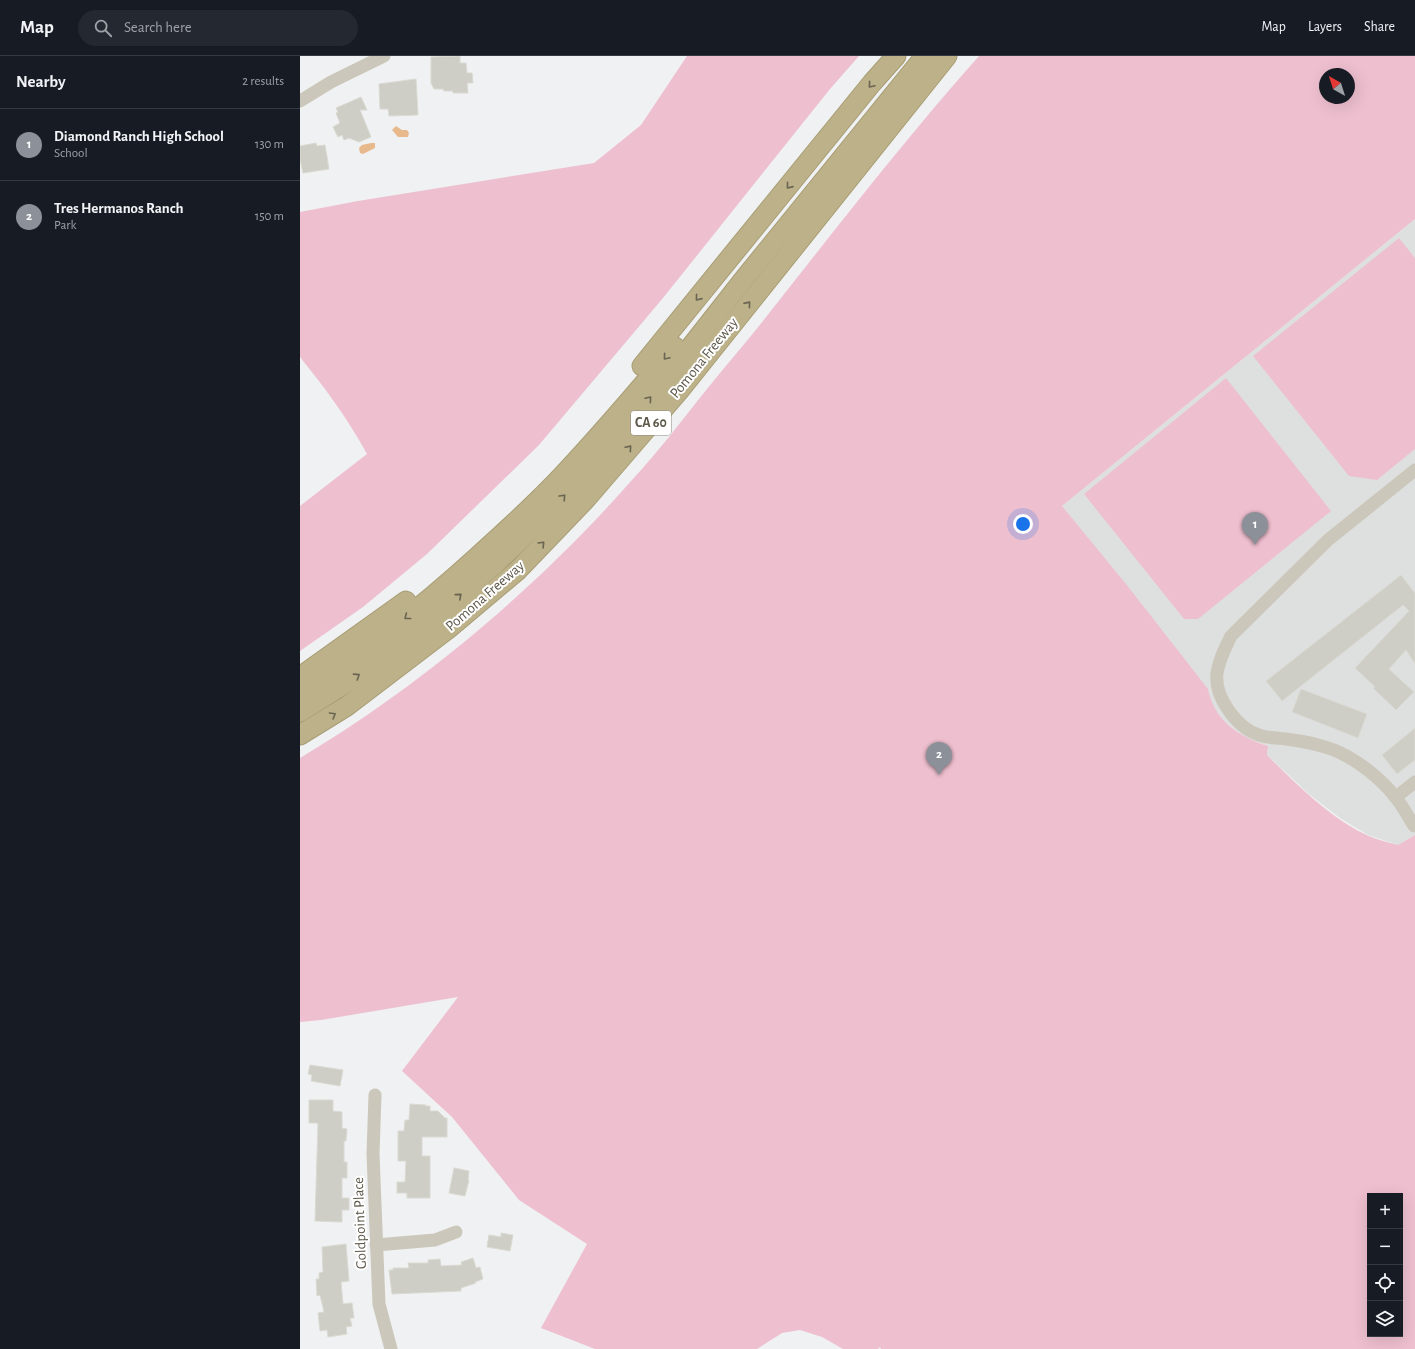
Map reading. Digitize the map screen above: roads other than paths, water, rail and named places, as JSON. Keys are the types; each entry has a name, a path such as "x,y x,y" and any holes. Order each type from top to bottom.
{"highway":[{"name":"CA 60","path":"300,677 393,611 473,547 534,490 600,417 896,56"},
{"path":"300,693 374,643 436,594 509,528 563,475 612,421 678,343 913,56"},
{"path":"300,712 365,671 431,620 496,563 552,508 606,450 663,382 744,279 925,56"},
{"name":"Pomona Freeway","path":"300,735 347,706 448,629 517,571 586,499 679,390 947,56"}],"street":[{"path":"300,101 331,82 384,56"},
{"path":"1414,826 1396,797 1359,763 1334,750 1309,742 1259,736 1242,726 1228,710 1219,691 1217,675 1221,656 1231,636 1328,540 1415,470"},
{"path":"1396,797 1415,782"},
{"name":"Goldpoint Place","path":"375,1095 373,1154 379,1304 391,1349"},
{"path":"376,1245 435,1240 456,1232"}],"place":[{"name":"Diamond Ranch High School","path":"1255,545"},
{"name":"Tres Hermanos Ranch","path":"939,775"}]}
